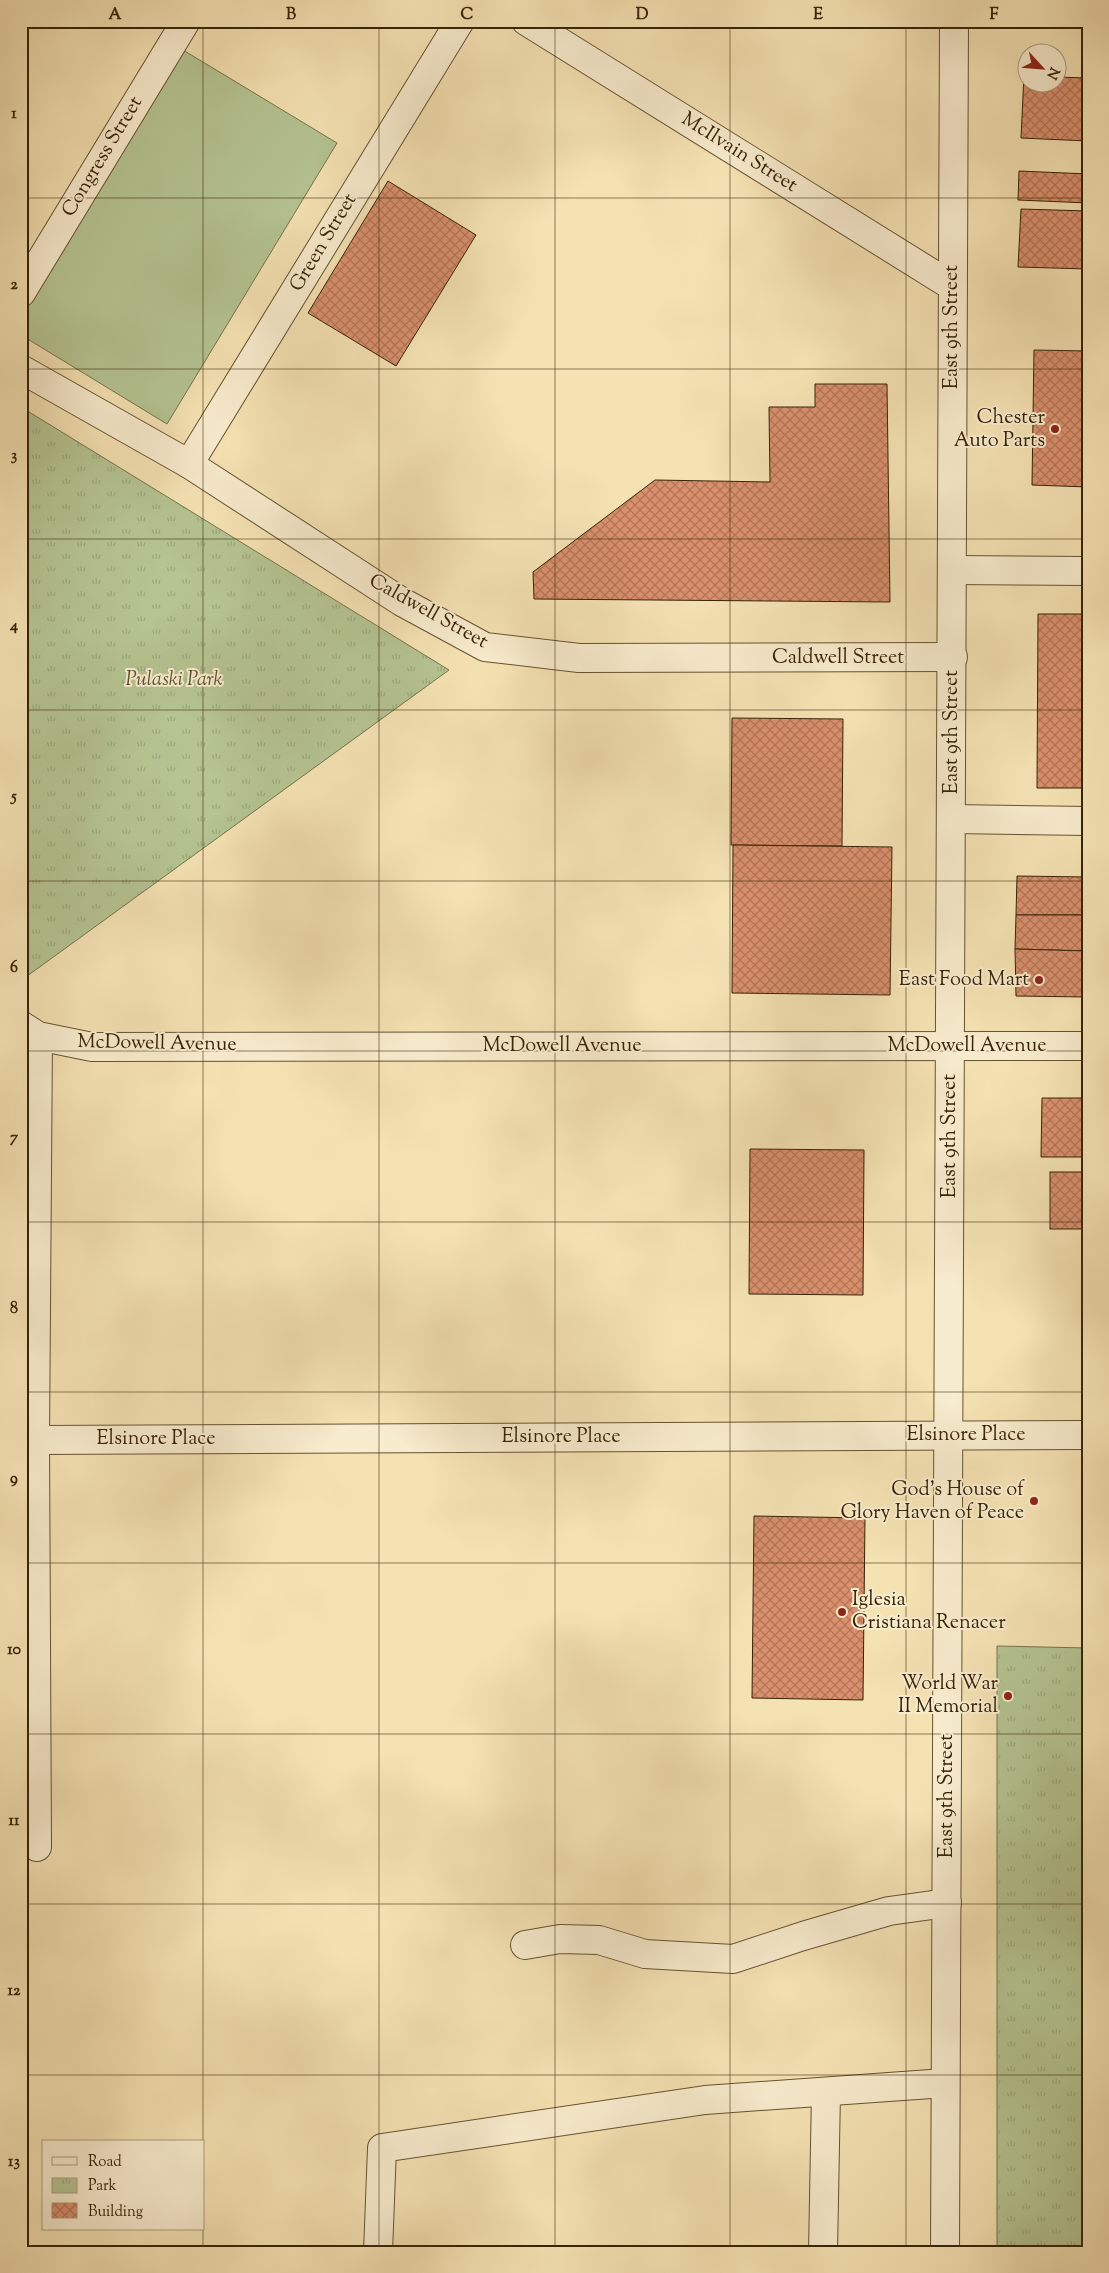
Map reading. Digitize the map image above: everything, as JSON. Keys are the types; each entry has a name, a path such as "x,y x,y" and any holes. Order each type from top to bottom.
{"street":[{"name":"Congress Street","path":"21,294 186,21"},
{"name":"Green Street","path":"189,464 460,21"},
{"name":"McIlvain Street","path":"526,21 952,286"},
{"name":"East 9th Street","path":"945,2252 954,570 952,286 954,21"},
{"name":"Caldwell Street","path":"21,369 189,464 402,602 485,647 579,658 953,657"},
{"path":"954,570 1088,571"},
{"path":"952,819 1088,821"},
{"path":"30,1030 38,1847"},
{"name":"McDowell Avenue","path":"30,1030 92,1047 1088,1046"},
{"name":"Elsinore Place","path":"35,1440 949,1434 1088,1435"},
{"path":"525,1945 560,1939 599,1940 645,1954 733,1959 803,1936 890,1911 947,1902"},
{"path":"378,2252 382,2148 705,2100 945,2083"},
{"path":"823,2252 826,2092"}],"green space":[{"path":"183,50 337,143 167,424 21,335 21,318"},
{"name":"Pulaski Park","path":"21,407 449,670 23,979 21,979"},
{"path":"997,1646 1088,1648 1088,2252 997,2252"}],"building":[{"path":"1066,77 1088,78 1088,141 1021,138 1023,92 1066,92"},
{"path":"1019,171 1088,174 1088,203 1018,200"},
{"path":"388,181 476,235 396,366 308,313"},
{"path":"1021,209 1088,211 1088,269 1018,267"},
{"path":"1034,350 1088,351 1088,487 1032,485"},
{"path":"815,384 887,384 890,602 534,599 533,572 655,480 770,482 769,407 815,407"},
{"path":"1038,614 1088,614 1088,788 1037,788"},
{"path":"732,718 843,719 842,846 731,845"},
{"path":"733,845 892,847 890,995 732,993"},
{"path":"1017,876 1088,877 1088,915 1016,915"},
{"path":"1016,915 1088,915 1088,951 1015,949"},
{"path":"1015,949 1088,951 1088,997 1016,996"},
{"path":"1042,1098 1088,1098 1088,1157 1041,1157"},
{"path":"750,1149 864,1150 863,1295 749,1294"},
{"path":"1050,1172 1088,1172 1088,1229 1050,1229"},
{"path":"754,1516 865,1518 863,1700 752,1698"}],"place":[{"name":"Chester Auto Parts","path":"1055,429"},
{"name":"East Food Mart","path":"1039,980"},
{"name":"God's House of Glory Haven of Peace","path":"1034,1501"},
{"name":"Iglesia Cristiana Renacer","path":"842,1612"},
{"name":"World War II Memorial","path":"1008,1696"}]}
